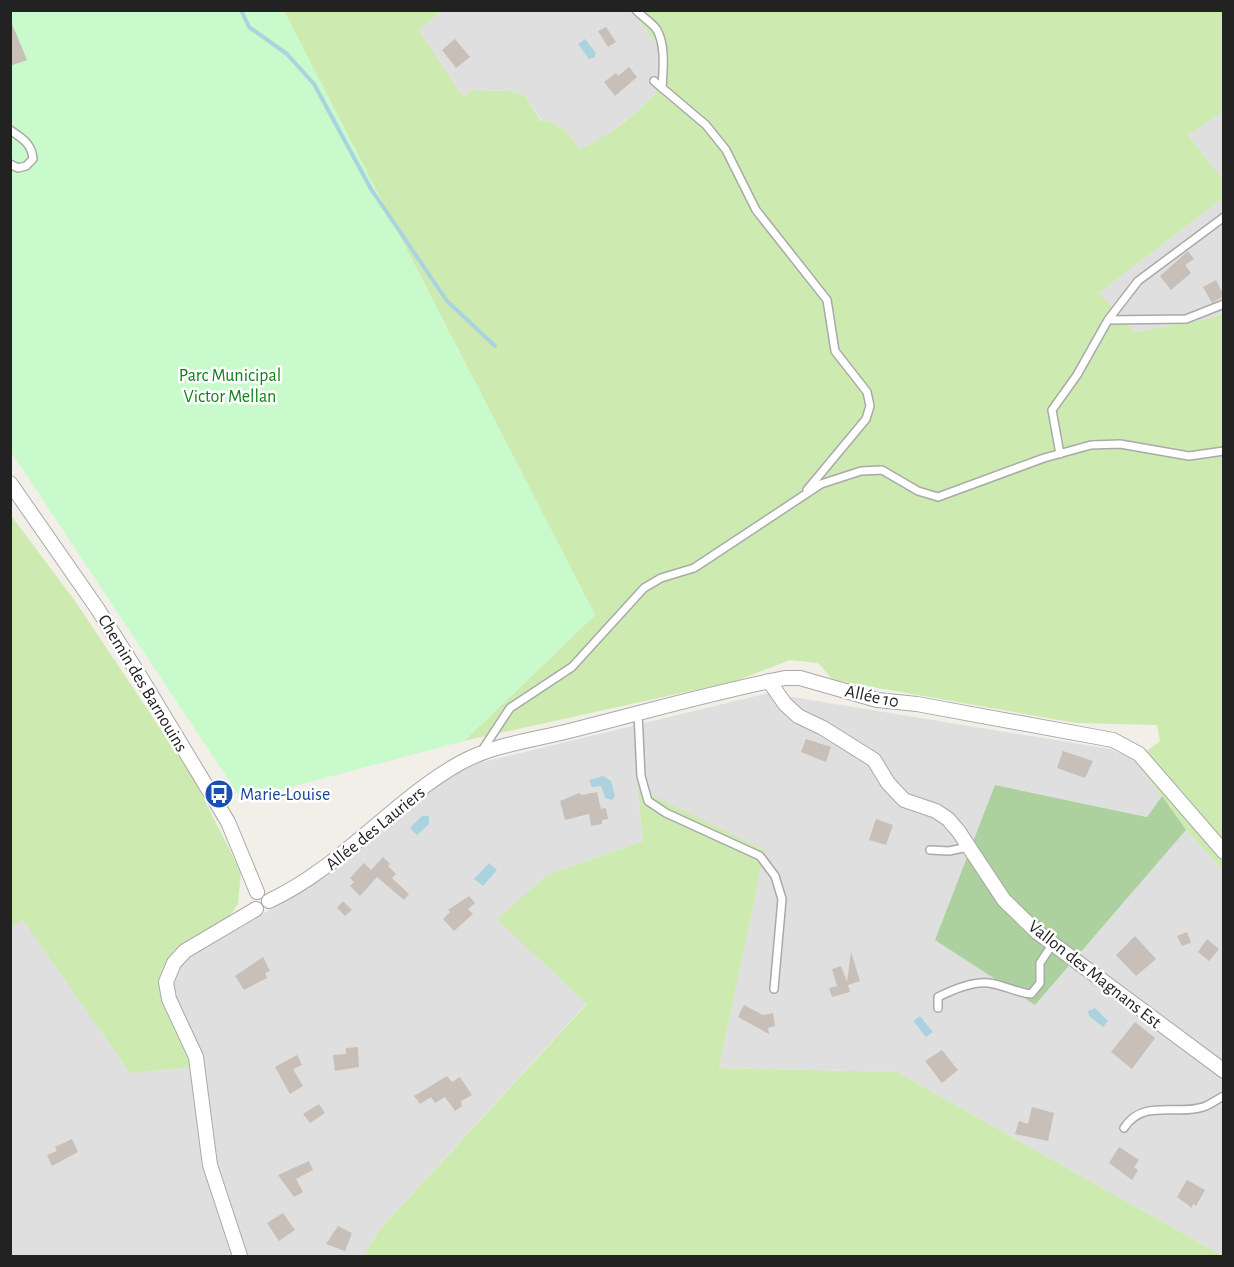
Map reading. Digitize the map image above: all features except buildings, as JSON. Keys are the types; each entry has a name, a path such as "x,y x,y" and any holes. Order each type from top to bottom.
{"street":[{"name":"Chemin des Barnouins","path":"10,483 97,608 228,822 257,892 251,901 256,909"},
{"name":"Allée 10","path":"480,754 769,681 800,678 877,700 916,704 1113,740 1139,754 1224,852"},
{"name":"Vallon des Magnans Est","path":"769,681 785,704 798,716 863,751 874,760 888,783 904,800 936,811 948,819 1004,900 1052,945 1224,1071"},
{"name":"Allée des Lauriers","path":"269,901 321,872 356,845 402,801 480,754"},
{"path":"240,1257 210,1164 196,1058 169,999 166,982 174,963 185,951 256,909 265,909 269,901 266,894 257,892"}],"lane":[{"path":"636,10 656,28 660,37 662,88"},
{"path":"654,81 706,125 726,150 756,210 827,300 835,351 867,392 870,406 866,419 803,494"},
{"path":"10,130 27,142 33,159 26,166 18,168 10,164"},
{"path":"1060,454 1052,410 1077,375 1108,320 1137,280 1224,217"},
{"path":"1108,320 1186,319 1224,304"},
{"path":"480,754 510,708 572,667 644,588 661,578 694,568 821,484 861,471 882,470 918,492 938,498 1060,454 1105,443 1189,456 1224,451"},
{"path":"638,713 640,776 648,801 666,813 759,856 775,876 782,899 774,989"},
{"path":"930,850 949,851 968,847"},
{"path":"938,1008 938,996 957,988 988,983 1010,991 1031,994 1040,983 1040,963 1052,945"},
{"path":"1124,1128 1130,1119 1147,1112 1201,1108 1224,1096"}],"shaded area":[{"path":"441,11 632,11 658,46 659,77 654,81 657,92 635,113 598,141 580,149 565,130 547,120 542,121 525,96 512,91 471,90 463,97 419,30"},
{"path":"1223,112 1223,180 1188,135"},
{"path":"1223,198 1223,313 1218,317 1135,332 1099,293"},
{"path":"768,693 1110,749 1135,760 1162,796 1148,817 995,785 1035,1004 1186,830 1223,870 1223,1256 897,1072 719,1068 765,850 637,789 643,841 547,875 587,1003 380,1229 363,1256 11,1256 10,927 23,919 130,1073 202,1066 172,993 173,977 180,962 326,877 423,791 458,768"}],"green space":[{"name":"Parc Municipal Victor Mellan","path":"10,11 284,11 595,615 464,741 242,800 11,452"},
{"path":"284,11 441,11 419,30 463,97 471,90 512,91 525,96 541,121 547,120 565,130 580,149 621,124 657,92 652,85 659,77 658,46 632,11 1223,11 1223,112 1188,135 1223,180 1223,198 1099,293 1135,332 1217,317 1223,313 1223,870 1186,830 1135,760 1160,741 1157,725 1076,723 833,680 818,663 790,660 736,681 464,741 595,615"},
{"path":"10,514 75,601 192,776 241,872 238,904 228,918 174,950 160,978 162,1003 192,1067 130,1073 23,920 11,927"},
{"path":"995,785 1147,817 1162,796 1186,830 1035,1005 935,940"},
{"path":"637,788 765,850 719,1068 897,1072 1223,1256 363,1256 380,1229 587,1004 497,919 547,875 643,841"}],"water":[{"path":"585,39 596,53 594,58 589,59 578,44"},
{"path":"603,776 611,781 615,796 612,800 605,798 601,786 592,787 589,780"},
{"path":"422,816 429,816 429,824 417,835 410,828"},
{"path":"489,863 497,870 483,886 474,879"},
{"path":"1095,1008 1108,1021 1103,1027 1089,1016 1088,1011"},
{"path":"920,1016 933,1032 926,1037 913,1021"}],"waterway":[{"path":"241,10 249,27 287,54 314,84 371,189 447,301 495,346"}],"place":[{"name":"Marie-Louise","path":"219,794"}]}
